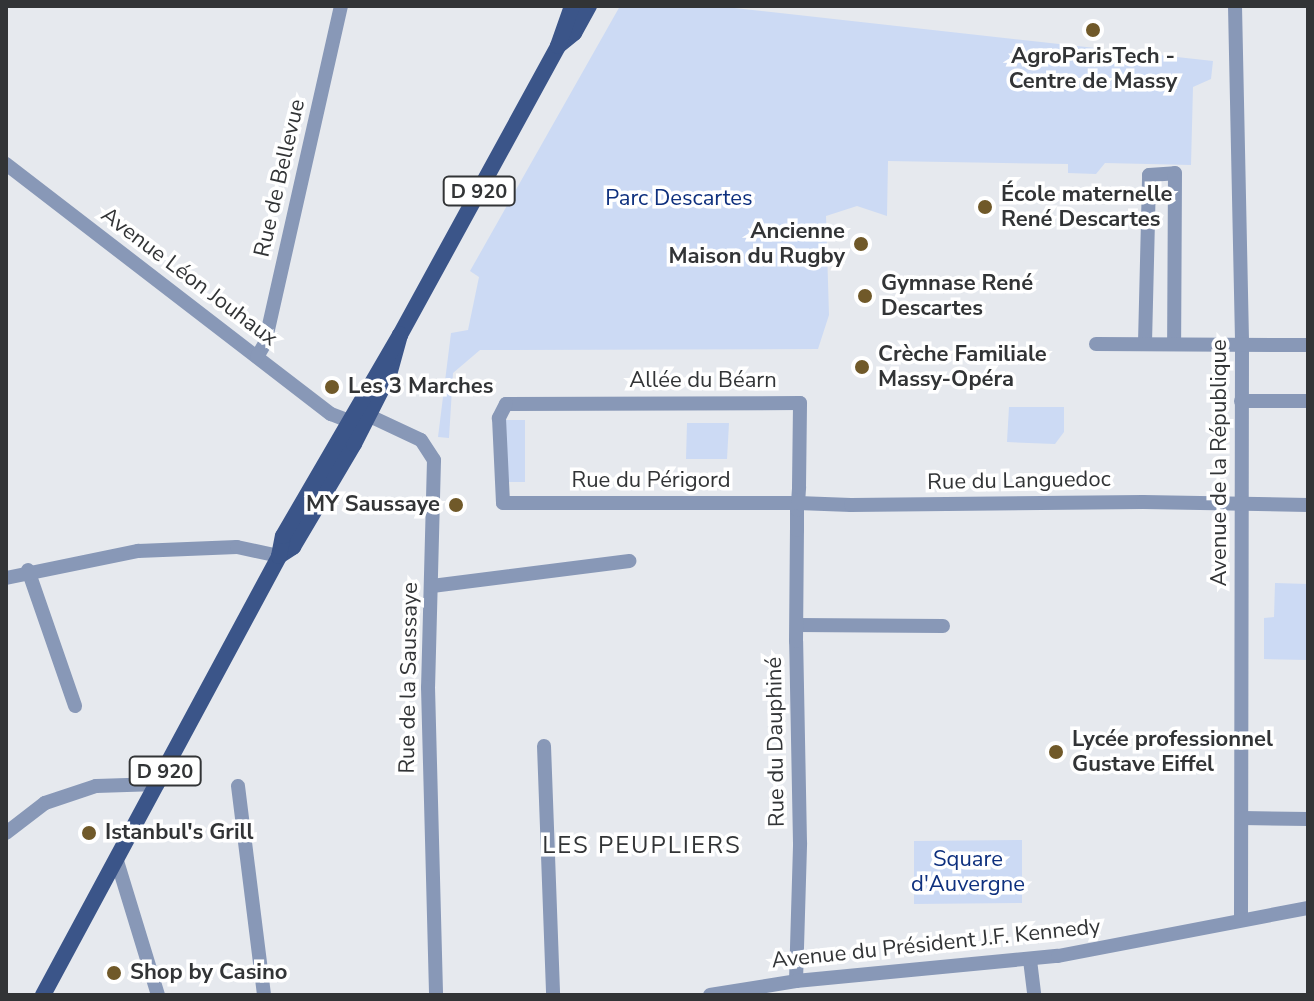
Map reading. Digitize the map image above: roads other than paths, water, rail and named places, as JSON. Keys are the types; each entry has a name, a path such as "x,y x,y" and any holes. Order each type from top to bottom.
{"main road":[{"name":"D 920","path":"279,556 293,547 327,488 352,427 400,335 558,46 572,6"},
{"name":"D 920","path":"558,46 574,33 589,6"},
{"name":"D 920","path":"43,995 279,556 280,540 357,418"}],"street":[{"name":"Rue de Bellevue","path":"257,357 265,343 341,6"},
{"name":"Avenue de la République","path":"1235,6 1242,345 1241,919"},
{"name":"Avenue Léon Jouhaux","path":"6,164 331,414 357,418"},
{"path":"1145,343 1149,175 1175,173 1174,343"},
{"path":"1096,344 1308,345"},
{"path":"1241,401 1308,401"},
{"name":"Allée du Béarn","path":"503,503 499,418 506,404 800,403 798,503"},
{"name":"Rue de la Saussaye","path":"357,418 421,440 434,460 428,697 436,995"},
{"name":"Rue du Périgord","path":"503,503 798,503"},
{"name":"Rue du Languedoc","path":"798,503 1308,505"},
{"name":"Rue du Dauphiné","path":"796,981 798,503"},
{"path":"6,578 28,570 138,551 237,547 279,556"},
{"path":"432,586 629,561"},
{"path":"28,570 75,706"},
{"path":"797,625 943,626"},
{"path":"544,746 553,995"},
{"path":"6,833 45,803 96,786 158,784"},
{"path":"238,786 264,995"},
{"path":"1242,818 1308,819"},
{"path":"117,861 158,995"},
{"name":"Avenue du Président J.F. Kennedy","path":"717,994 796,981 1030,960 1308,908"},
{"path":"1030,960 1034,995"}],"place":[{"name":"AgroParisTech - Centre de Massy","path":"1093,30"},
{"name":"École maternelle René Descartes","path":"985,207"},
{"name":"Ancienne Maison du Rugby","path":"861,244"},
{"name":"Gymnase René Descartes","path":"865,296"},
{"name":"Crèche Familiale Massy-Opéra","path":"862,367"},
{"name":"Les 3 Marches","path":"332,387"},
{"name":"MY Saussaye","path":"456,505"},
{"name":"Lycée professionnel Gustave Eiffel","path":"1056,752"},
{"name":"Istanbul's Grill","path":"89,833"},
{"name":"Shop by Casino","path":"114,973"}],"district":[{"name":"LES PEUPLIERS","path":"642,846"}],"park label":[{"name":"Parc Descartes","path":"679,199"},
{"name":"Square d'Auvergne","path":"968,872"}]}
